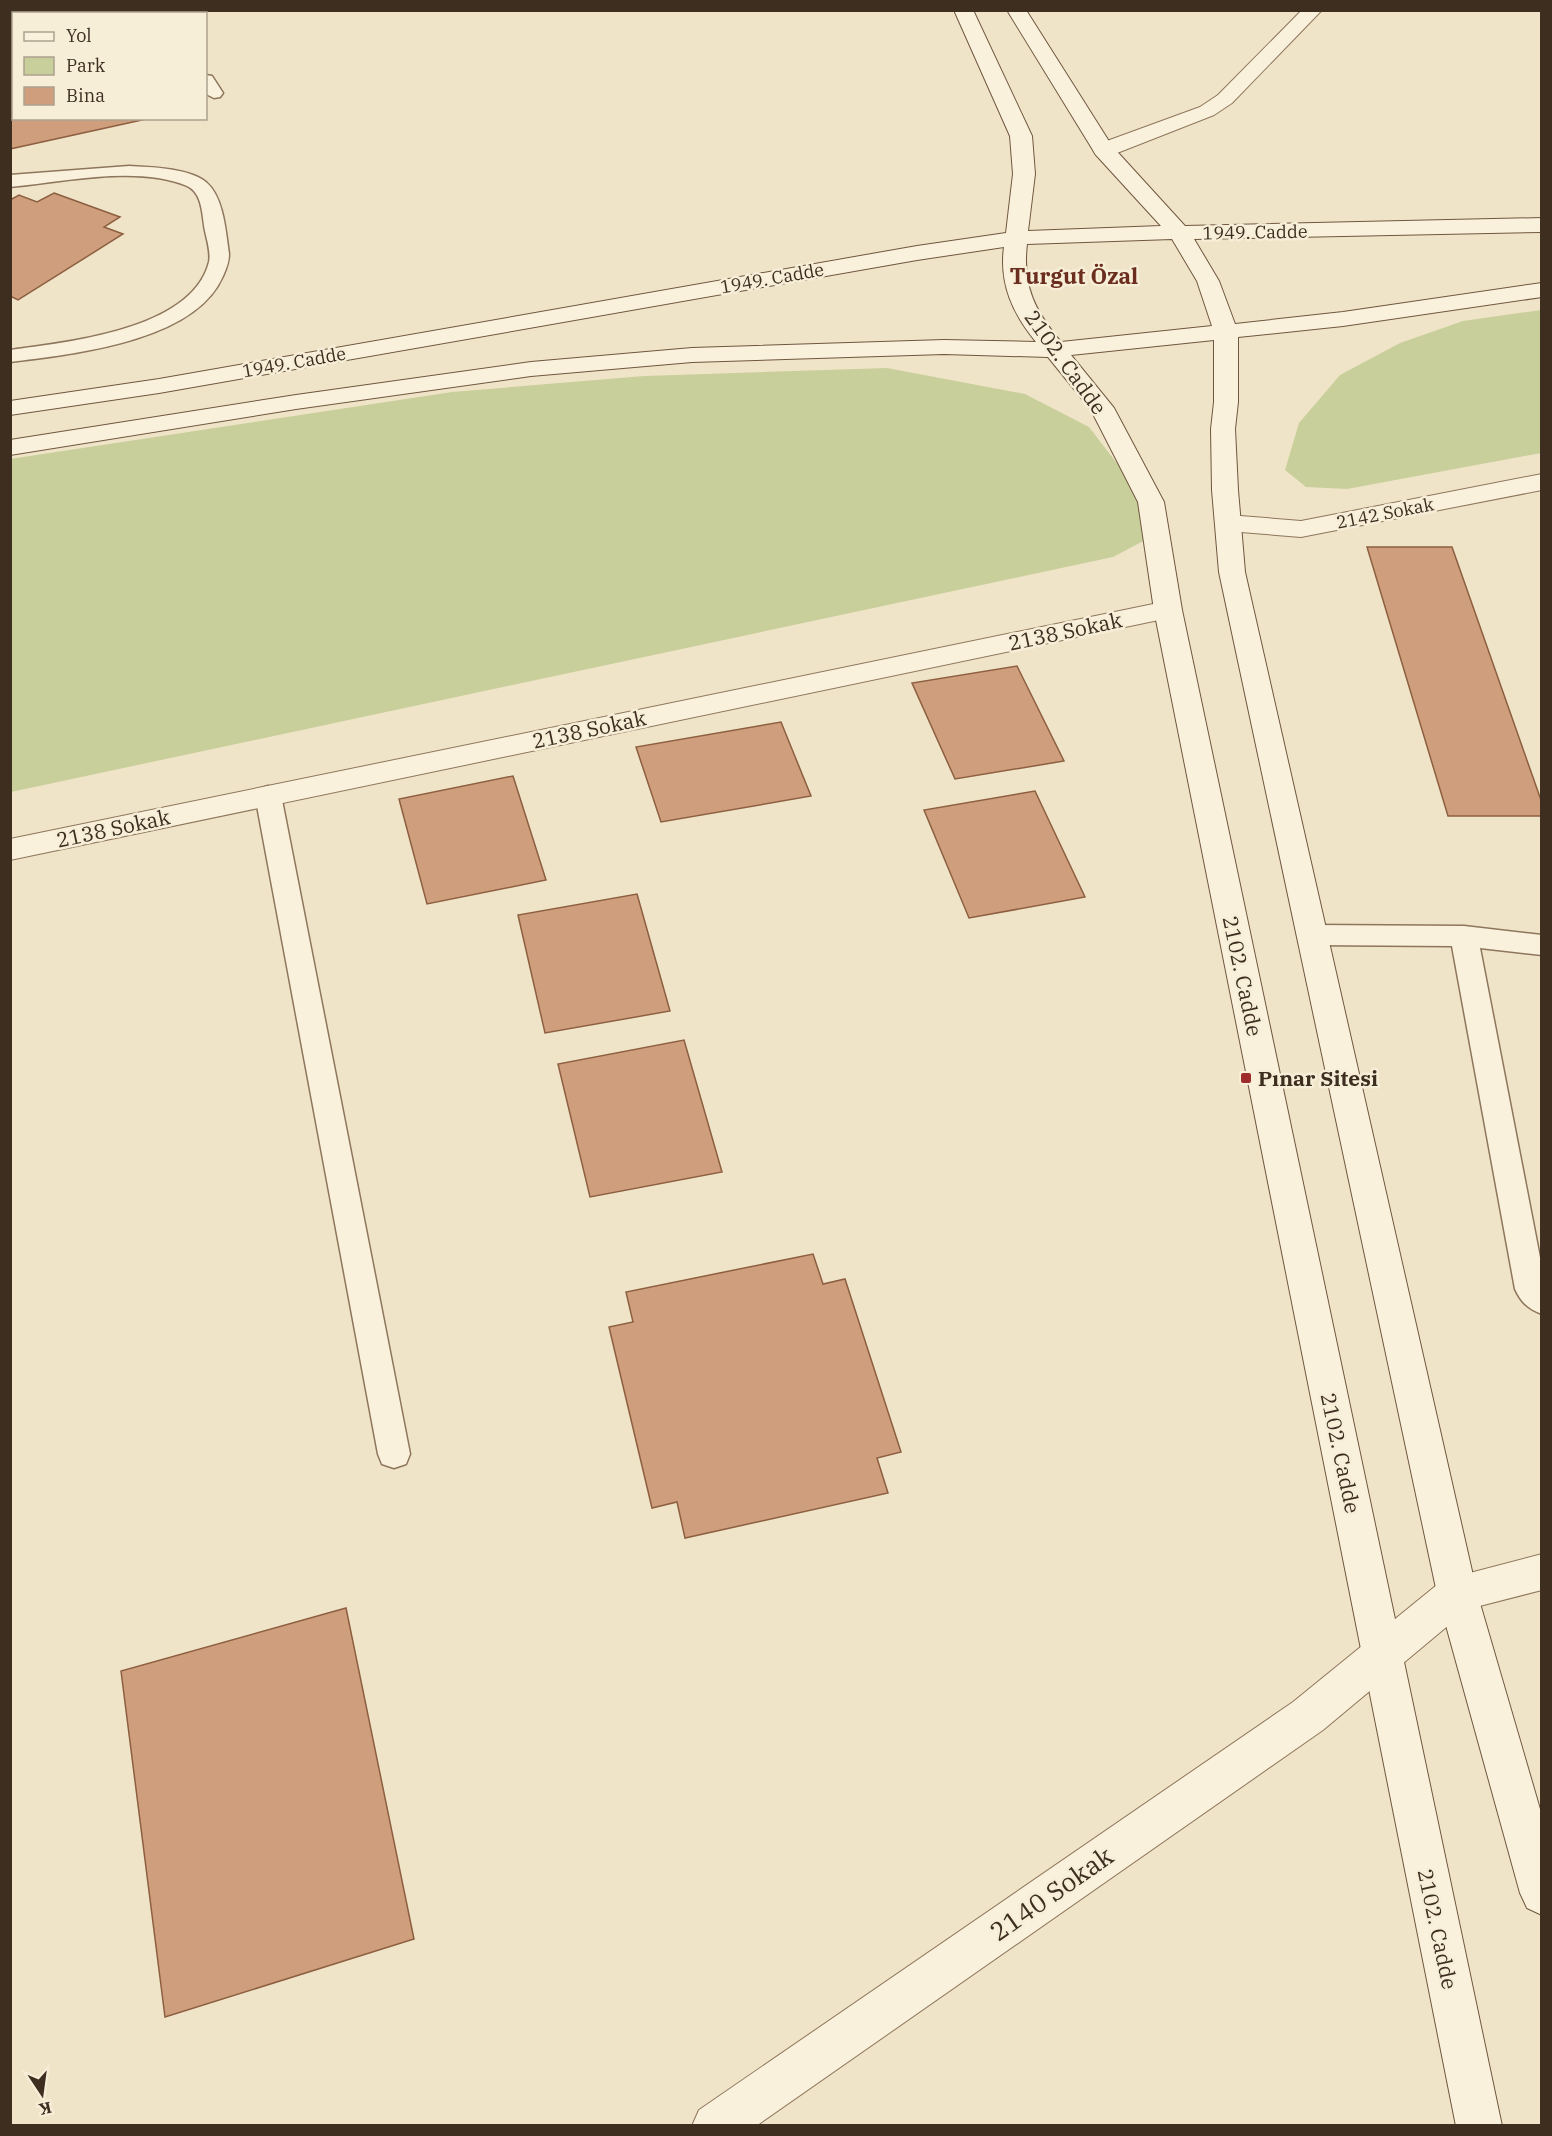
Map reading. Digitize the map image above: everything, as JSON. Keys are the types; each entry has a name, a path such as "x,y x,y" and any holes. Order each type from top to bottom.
{"street":[{"name":"2102. Cadde","path":"963,10 1021,136 1024,174 1013,263 1017,290 1030,320 1102,408 1151,502 1168,610 1479,2126"},
{"path":"1016,10 1104,150 1180,234 1208,281 1226,332 1226,402 1223,429 1232,572 1457,1593 1542,1893"},
{"path":"1104,150 1207,111 1225,99 1312,10"},
{"name":"1949. Cadde","path":"10,408 159,386 917,253 1017,238 1101,234 1542,225"},
{"name":"1949. Cadde","path":"10,448 296,402 531,369 692,355 944,348 1054,350 1343,319 1542,290"},
{"name":"2142 Sokak","path":"1228,523 1301,530 1542,482"},
{"name":"2138 Sokak","path":"10,850 1168,610"},
{"path":"1457,1593 1542,1572"},
{"name":"2140 Sokak","path":"715,2126 1308,1716 1457,1593"}],"lane":[{"path":"10,181 121,172 145,172 185,179 198,184 206,192 219,252 216,270 206,289 185,307 156,324 107,341 10,356"},
{"path":"268,795 394,1454"},
{"path":"1312,934 1464,936 1542,945"},
{"path":"1464,936 1530,1289 1542,1300"}],"green space":[{"path":"1541,310 1541,453 1347,489 1306,487 1285,470 1299,423 1340,375 1400,343 1463,321"},
{"path":"887,368 1025,394 1089,427 1139,492 1151,537 1113,557 11,792 10,459 452,392 644,376"}],"building":[{"path":"10,78 12,78 12,120 142,120 10,149"},
{"path":"54,193 120,217 104,227 123,234 18,300 10,296 10,200 19,195 37,202"},
{"path":"1367,547 1452,547 1542,803 1542,816 1448,816"},
{"path":"1017,666 1064,761 955,779 912,683"},
{"path":"781,722 811,796 661,822 636,747"},
{"path":"513,776 546,880 427,904 399,799"},
{"path":"1035,791 1085,897 969,918 924,810"},
{"path":"637,894 670,1011 545,1033 518,915"},
{"path":"684,1040 722,1172 590,1197 558,1064"},
{"path":"813,1254 823,1284 845,1279 901,1452 877,1458 888,1493 685,1538 677,1502 652,1508 609,1327 633,1322 626,1292"},
{"path":"346,1608 414,1939 165,2017 121,1671"}],"place":[{"name":"Pınar Sitesi","path":"1246,1078"}],"district":[{"name":"Turgut Özal","path":"1074,275"}]}
